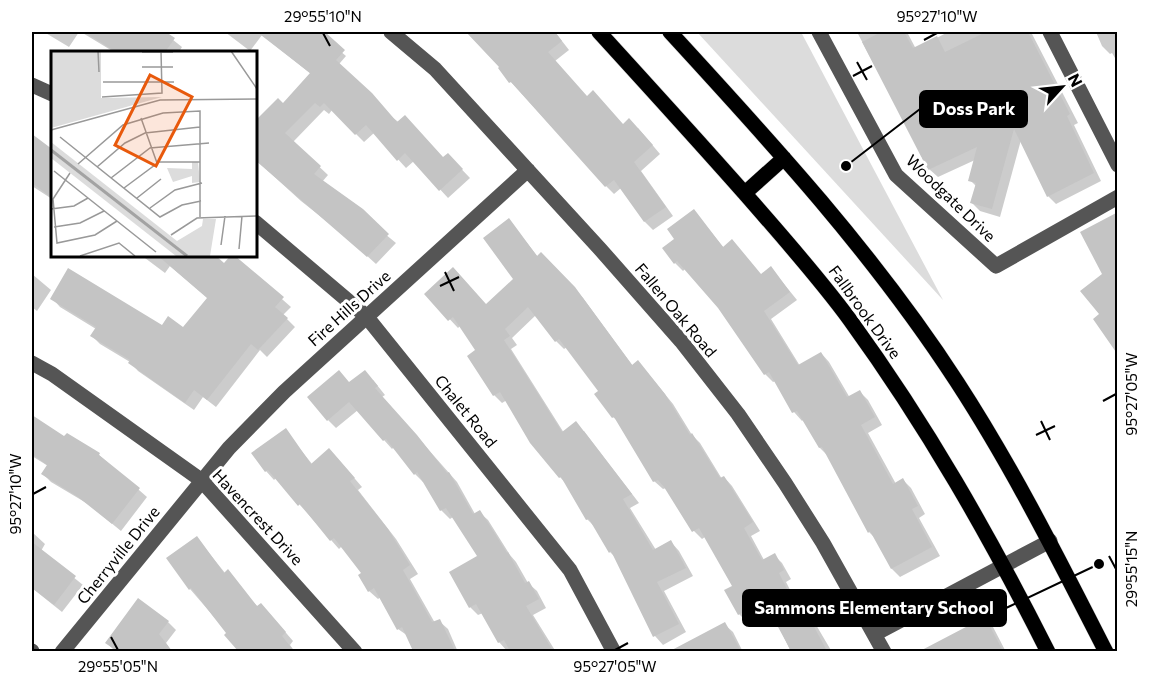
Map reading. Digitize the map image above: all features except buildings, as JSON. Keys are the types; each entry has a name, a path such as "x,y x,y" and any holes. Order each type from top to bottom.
{"main road":[{"name":"Fallbrook Drive","path":"599,32 745,193 849,319 913,410 951,471 1005,566 1048,651"},
{"name":"Fallbrook Drive","path":"670,32 847,231 880,273 956,380 1050,541 1106,651"},
{"path":"745,193 784,158"}],"street":[{"name":"Fallen Oak Road","path":"391,32 435,69 681,341 738,414 823,543 884,651"},
{"name":"Woodgate Drive","path":"819,32 896,175 996,266 1118,197"},
{"path":"1050,32 1118,165"},
{"path":"32,85 51,94"},
{"name":"Fire Hills Drive","path":"201,480 284,392 528,170"},
{"name":"Chalet Road","path":"256,223 366,316 570,570 614,651"},
{"name":"Havencrest Drive","path":"32,363 52,374 201,480 355,651"},
{"name":"Cherryville Drive","path":"62,651 201,480"},
{"path":"875,634 1050,541"}],"shaded area":[{"path":"697,32 801,32 943,300"}],"place":[{"name":"Doss Park","path":"846,166"},
{"name":"Sammons Elementary School","path":"1099,564"}]}
